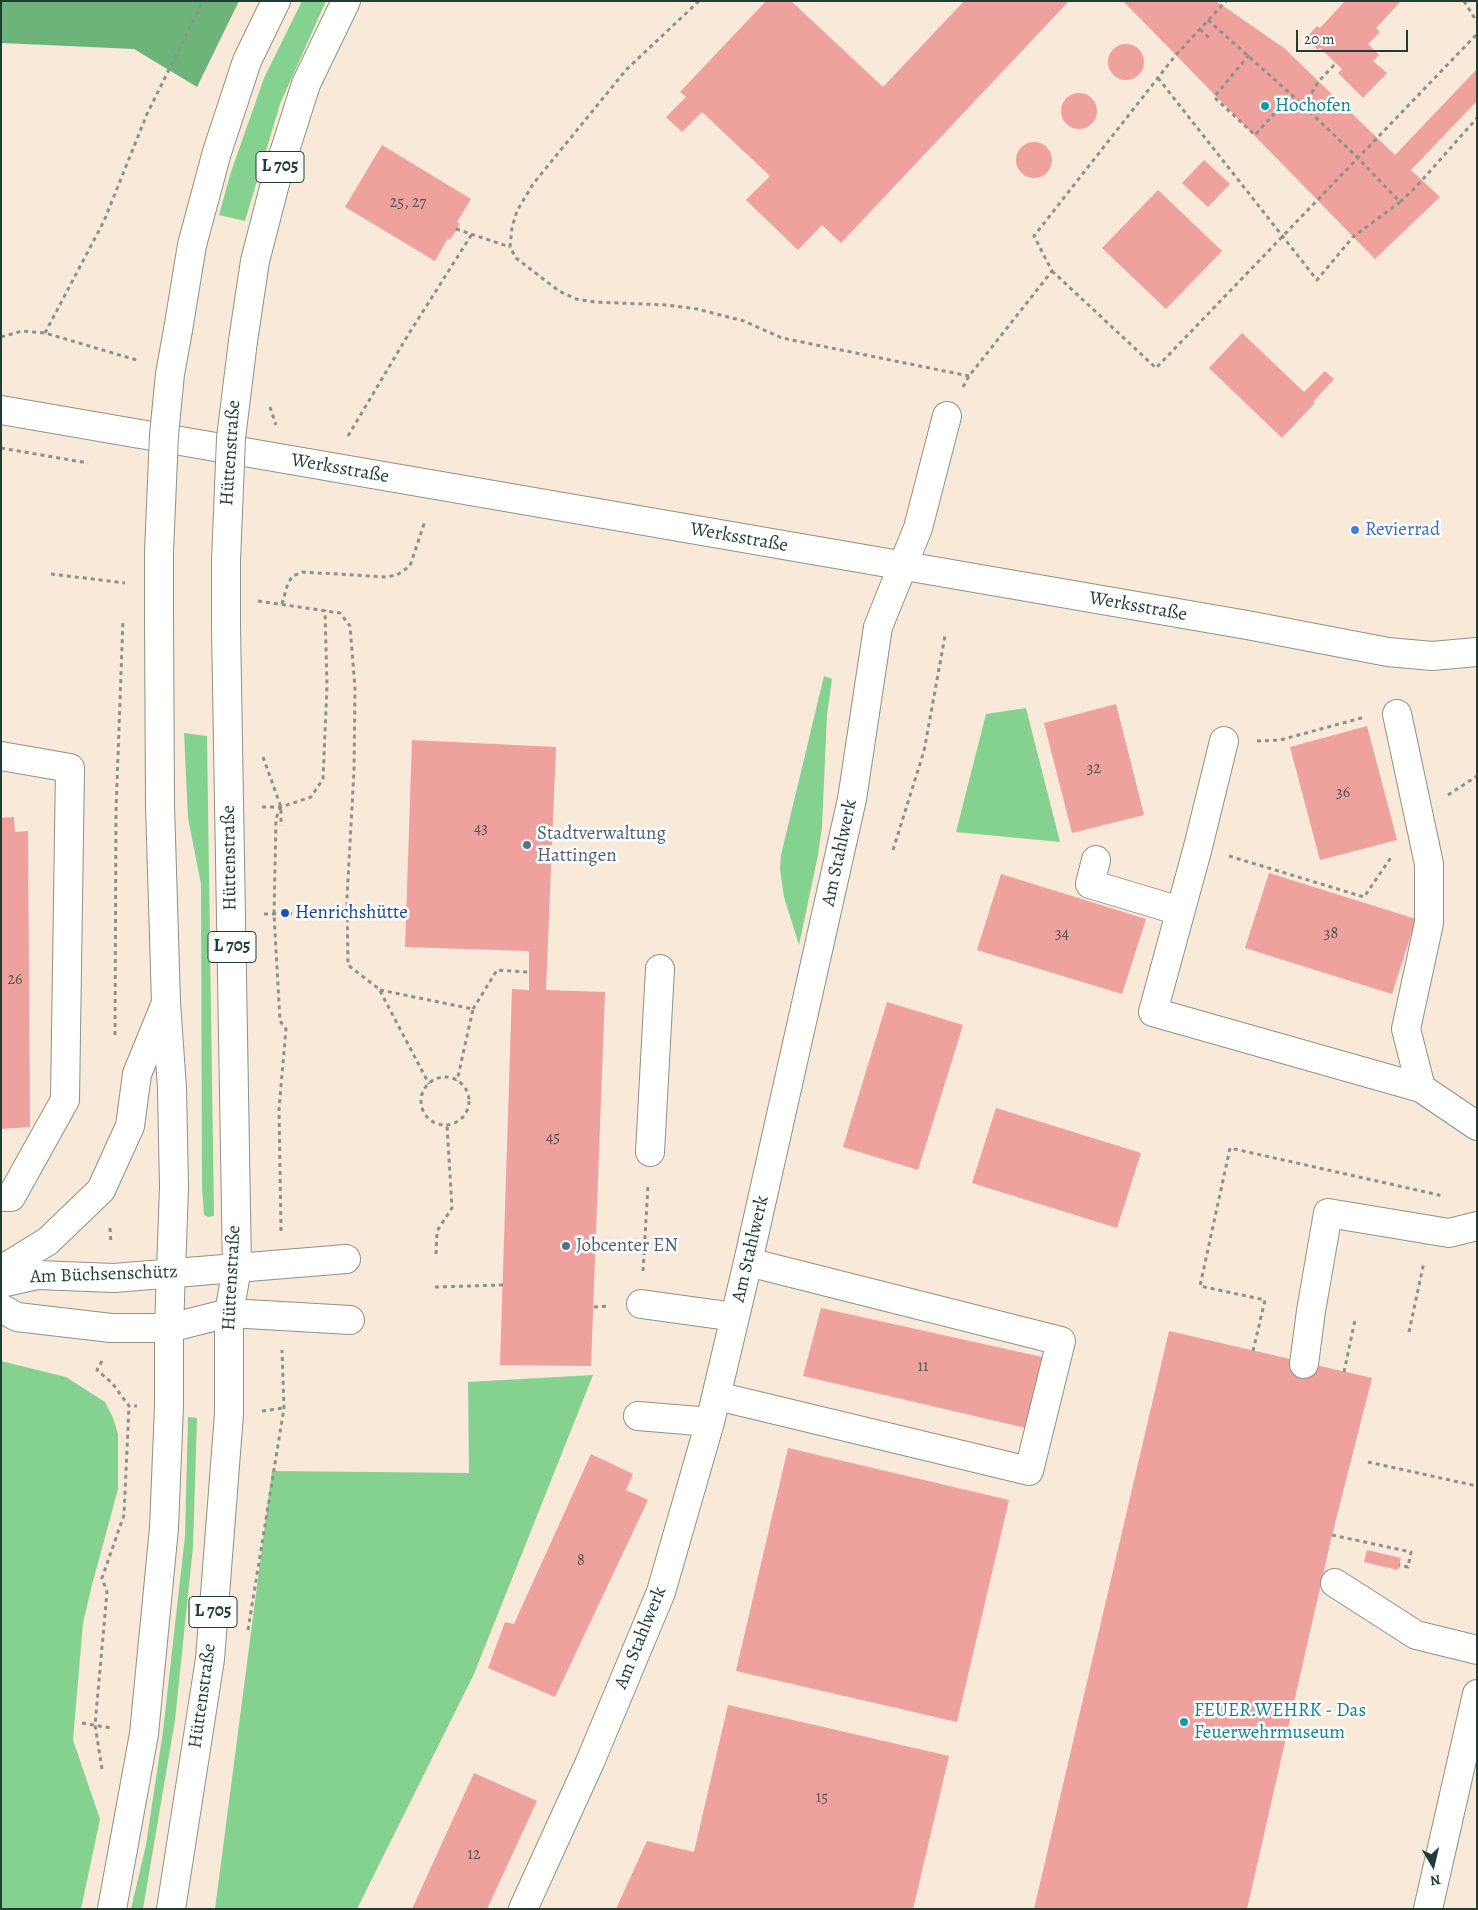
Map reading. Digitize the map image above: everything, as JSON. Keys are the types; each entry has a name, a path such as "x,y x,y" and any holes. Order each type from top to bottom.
{"street":[{"path":"112,1909 144,1734 164,1528 169,1406 169,1328 174,1187 160,805 159,552 164,435 170,374 192,245 217,152 247,60 276,1"},
{"name":"Hüttenstraße","path":"171,1909 210,1659 229,1414 229,1313 236,1268 226,626 226,560 231,438 242,341 255,261 278,172 306,84 346,1"},
{"name":"Werksstraße","path":"1,410 1388,652 1432,656 1477,652"},
{"name":"Am Stahlwerk","path":"523,1909 590,1762 661,1592 713,1409 852,799 878,627 918,528 947,416"},
{"path":"1397,714 1429,864 1429,923 1406,1029 1420,1088"},
{"path":"1224,741 1198,847 1153,1012 1420,1088 1477,1126"},
{"path":"1,756 70,768 65,1100 11,1197 1,1197"},
{"path":"1096,860 1090,884 1180,911"},
{"path":"650,1152 660,969"},
{"name":"Am Büchsenschütz","path":"1,1270 48,1241 101,1190 130,1126 137,1074 166,1003"},
{"path":"1304,1364 1310,1311 1328,1213 1448,1233 1477,1226"},
{"name":"Am Büchsenschütz","path":"1,1282 37,1275 114,1278 346,1259"},
{"path":"638,1416 713,1409 1029,1471 1061,1341 748,1262"},
{"path":"641,1304 735,1317"},
{"path":"1,1308 16,1317 111,1328 169,1328 229,1313 350,1320"},
{"path":"1335,1583 1416,1635 1477,1650"},
{"path":"1428,1909 1477,1694"}],"path":[{"path":"45,333 104,221 147,114 204,1"},
{"path":"699,1 626,70 533,184 517,211 512,228 510,247 516,258 558,291 576,299 595,302 667,304 697,309 744,321 782,338 970,376"},
{"path":"1226,1 1175,56 1034,236 1052,271 1156,368 1477,34"},
{"path":"1464,1 1477,22"},
{"path":"1208,20 1304,106 1400,202"},
{"path":"1200,30 1209,38"},
{"path":"1249,55 1214,97 1255,135 1274,114 1265,106"},
{"path":"1304,106 1318,82 1336,63"},
{"path":"1158,78 1317,280 1353,237 1400,202 1417,186 1477,118"},
{"path":"456,229 510,247"},
{"path":"347,442 349,434 472,234"},
{"path":"947,416 970,376 1052,271"},
{"path":"1,337 22,331"},
{"path":"1,448 88,463"},
{"path":"425,521 410,566 397,575 386,577 304,572 293,576 288,583 282,604 340,613 350,626 355,688 354,771 347,897 348,965 379,989 429,1084"},
{"path":"281,1264 278,1110 286,1029 280,1021 274,914 276,818 281,807 311,797 323,779 327,686 325,610"},
{"path":"893,850 924,751 945,636"},
{"path":"1224,741 1280,740 1374,715 1397,714"},
{"path":"262,754 281,807 281,826"},
{"path":"1198,847 1364,897 1419,816 1477,776"},
{"path":"285,913 406,912"},
{"path":"457,1081 473,1008 497,970 530,972"},
{"path":"379,989 473,1008"},
{"path":"442,1078 457,1081 464,1086 468,1094 468,1107 460,1120 447,1125 429,1120 421,1106 424,1090 429,1084 442,1078"},
{"path":"436,1254 437,1231 452,1208 447,1125"},
{"path":"594,1307 641,1304 650,1152"},
{"path":"435,1287 503,1285"},
{"path":"1253,1351 1265,1300"},
{"path":"280,1315 284,1408"},
{"path":"1344,1372 1355,1320"},
{"path":"100,1759 95,1726 107,1592 102,1578 124,1515 128,1406"},
{"path":"1368,1462 1477,1486"},
{"path":"1332,1535 1411,1552 1408,1567 1399,1565"}],"green space":[{"path":"1,1 239,1 197,87 134,49 1,43"},
{"path":"302,1 326,1 280,104 245,221 219,215 231,172 264,78"},
{"path":"824,676 832,679 827,715 822,827 799,945 784,897 780,869 781,855"},
{"path":"1026,708 1060,842 956,832 986,714"},
{"path":"184,733 207,736 214,1216 208,1217 204,1215 202,1187 201,884 188,818"},
{"path":"1,1361 66,1377 105,1402 118,1434 118,1489 83,1623 73,1740 100,1819 81,1909 1,1909"},
{"path":"593,1375 474,1674 357,1909 215,1909 272,1471 469,1473 468,1382"},
{"path":"188,1417 197,1418 193,1547 175,1720 143,1909 131,1909 146,1845 163,1731 185,1536"}],"building":[{"path":"766,1 791,1 883,87 964,1 1069,1 841,243 822,225 798,250 746,200 770,176 702,112 682,132 666,117 686,97 680,92"},
{"path":"1123,1 1216,1 1284,48 1395,155 1477,69 1477,101 1411,170 1440,197 1375,259"},
{"path":"1345,1 1401,1 1376,28 1380,32 1368,44 1379,55 1373,61 1387,73 1363,98 1338,73 1342,69 1320,48 1318,50 1306,38 1317,26 1320,28"},
{"path":"1126,44 1138,50 1144,62 1138,74 1126,80 1114,74 1108,62 1114,50"},
{"path":"1079,93 1091,99 1097,111 1091,123 1079,129 1067,123 1061,111 1067,99"},
{"path":"1034,142 1046,148 1052,160 1046,172 1034,178 1022,172 1016,160 1022,148"},
{"path":"382,145 471,199 457,222 460,224 450,240 448,238 435,261 345,207"},
{"path":"1204,160 1230,184 1208,207 1182,183"},
{"path":"1158,190 1222,251 1166,309 1102,248"},
{"path":"1242,333 1304,392 1325,371 1334,379 1313,402 1315,403 1282,438 1209,368"},
{"path":"1116,704 1144,815 1072,833 1044,723"},
{"path":"1367,726 1397,840 1320,860 1290,747"},
{"path":"412,740 556,747 546,990 605,992 591,1366 500,1365 512,989 529,990 529,951 405,947"},
{"path":"14,817 15,832 28,831 30,1127 1,1129 1,818"},
{"path":"1269,873 1416,919 1392,994 1245,948"},
{"path":"1001,874 1146,919 1122,994 977,950"},
{"path":"887,1002 963,1025 918,1170 843,1147"},
{"path":"996,1108 1141,1153 1117,1228 972,1183"},
{"path":"821,1308 1042,1357 1026,1428 803,1376"},
{"name":"FEUER.WEHRK - Das Feuerwehrmuseum","path":"1169,1331 1372,1378 1332,1535 1247,1909 1034,1909"},
{"path":"788,1448 1009,1500 957,1722 736,1671"},
{"path":"591,1454 633,1474 626,1490 648,1500 555,1697 488,1668 505,1622 514,1624"},
{"path":"1367,1550 1401,1558 1398,1570 1364,1562"},
{"path":"728,1705 949,1756 913,1909 616,1909 647,1841 694,1852"},
{"path":"474,1773 537,1801 487,1909 412,1909"}],"place":[{"name":"Hochofen","path":"1265,106"},
{"name":"Revierrad","path":"1355,530"},
{"name":"Stadtverwaltung Hattingen","path":"527,845"},
{"name":"Henrichshütte","path":"285,913"},
{"name":"Jobcenter EN","path":"566,1246"},
{"name":"FEUER.WEHRK - Das Feuerwehrmuseum","path":"1184,1722"}]}
